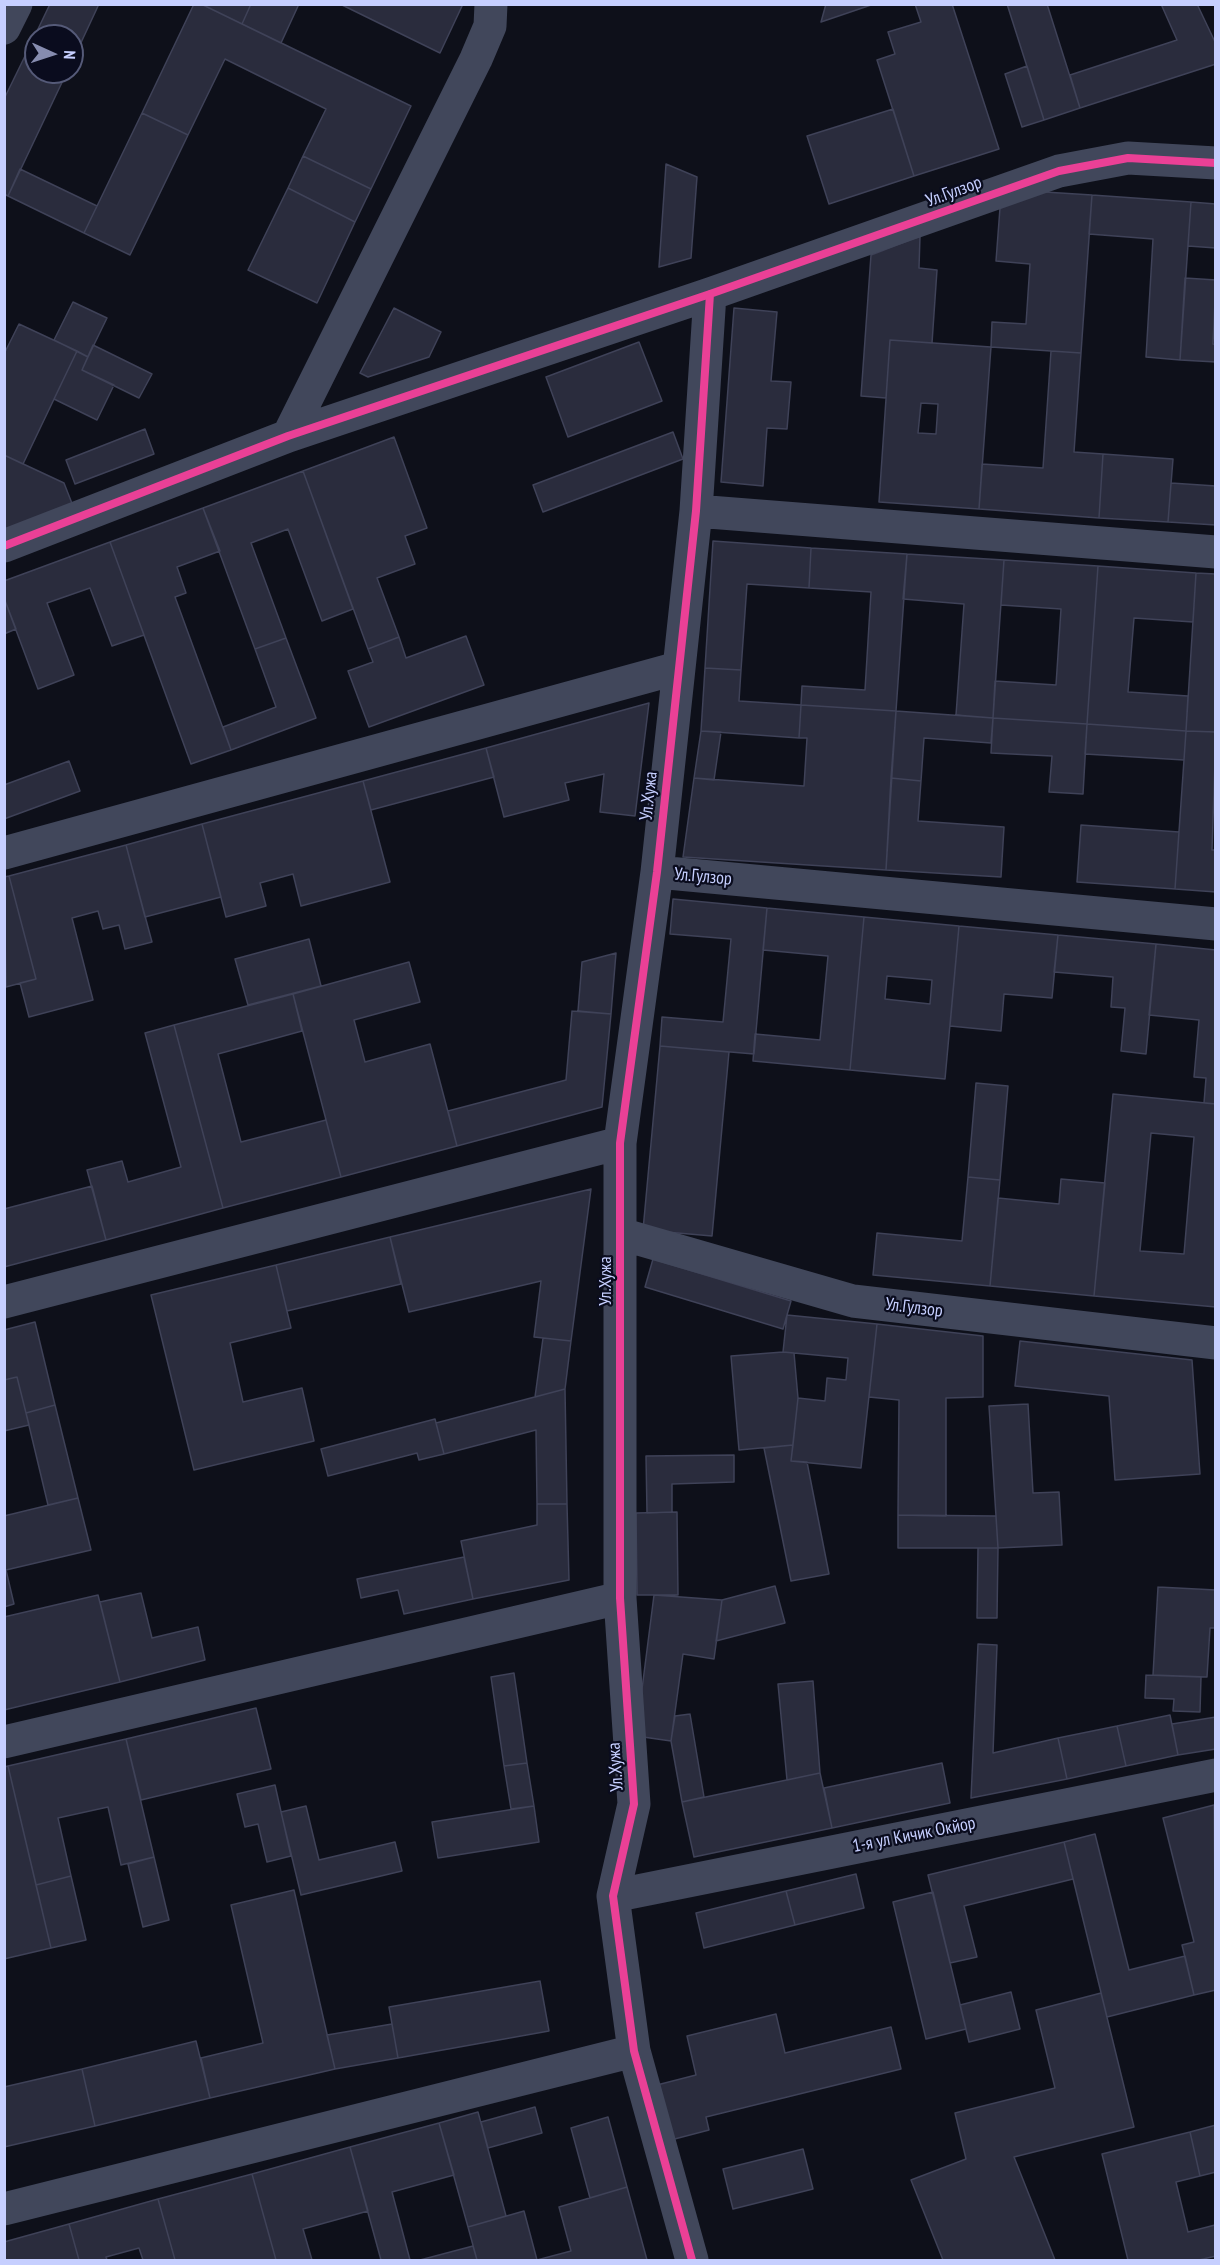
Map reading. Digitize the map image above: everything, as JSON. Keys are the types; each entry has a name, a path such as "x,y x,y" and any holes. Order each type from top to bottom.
{"street":[{"path":"4,28 16,4"},
{"path":"288,436 476,59 490,26 490,4"},
{"name":"Ул.Гулзор","path":"4,546 288,436 710,294 1059,171 1128,158 1215,163"},
{"name":"Ул.Хужа","path":"692,2260 634,2051 613,1896 634,1804 620,1598 620,1143 657,872 696,511 710,294"},
{"path":"696,511 1215,552"},
{"path":"4,853 678,668"},
{"name":"Ул.Гулзор","path":"657,872 1215,924"},
{"path":"4,1302 620,1143"},
{"name":"Ул.Гулзор","path":"621,1234 853,1301 1215,1343"},
{"path":"4,1742 620,1598"},
{"name":"1-я ул Кичик Окйор","path":"613,1896 1215,1774"},
{"path":"4,2209 634,2051"}],"building":[{"path":"50,4 99,4 84,36 84,24 40,24"},
{"path":"194,4 201,4 411,106 371,189 303,156 326,109 225,59 188,135 142,113"},
{"path":"201,4 251,4 242,24"},
{"path":"251,4 299,4 281,43 242,24"},
{"path":"340,4 463,4 440,53"},
{"path":"826,4 874,4 821,22"},
{"path":"915,4 952,4 999,149 914,176 877,60 895,54 888,32 921,22"},
{"path":"1007,4 1047,4 1080,108 1044,120"},
{"path":"1161,4 1197,4 1216,44 1216,64 1080,108 1070,75 1177,40"},
{"path":"24,58 24,84 61,84 8,196 4,194 4,99"},
{"path":"1027,66 1044,120 1022,127 1005,74"},
{"path":"893,109 914,176 829,204 807,136"},
{"path":"142,113 188,135 130,255 84,233"},
{"path":"303,156 371,189 355,222 288,188"},
{"path":"666,164 697,177 691,258 659,267"},
{"path":"20,169 97,206 84,233 8,196"},
{"path":"288,188 355,222 317,303 248,270"},
{"path":"1029,191 1092,195 1081,353 991,347 992,322 1026,324 1030,264 996,261 1000,208"},
{"path":"1092,195 1191,202 1180,360 1146,357 1153,239 1089,234"},
{"path":"1191,202 1216,204 1216,248 1188,246"},
{"path":"920,236 919,268 937,270 932,343 890,340 886,398 861,396 871,255"},
{"path":"1185,278 1216,280 1213,344 1216,345 1216,362 1180,360"},
{"path":"73,302 107,318 88,357 54,340"},
{"path":"394,308 441,332 429,357 368,377 360,373"},
{"path":"734,308 777,312 771,381 791,382 787,429 767,428 763,486 721,482"},
{"path":"19,324 77,351 23,464 4,455 4,354"},
{"path":"890,340 991,347 979,509 879,502","holes":["921,403 938,404 936,434 918,433"]},
{"path":"639,342 662,401 568,437 546,377"},
{"path":"93,345 152,374 139,398 82,370"},
{"path":"77,351 88,357 82,370 114,385 97,420 54,399"},
{"path":"1051,351 1081,353 1074,452 1103,454 1099,518 979,509 982,464 1043,468"},
{"path":"145,429 154,454 75,484 66,460"},
{"path":"673,432 683,459 543,512 533,485"},
{"path":"394,437 427,528 405,536 415,564 377,578 399,637 368,649 303,471"},
{"path":"1103,454 1173,459 1168,522 1099,518"},
{"path":"4,455 64,483 73,506 4,536"},
{"path":"303,471 353,609 322,621 288,529 251,543 286,638 255,649 203,508"},
{"path":"1171,483 1216,486 1216,525 1168,522"},
{"path":"203,508 220,551 177,567 186,593 175,597 231,750 191,764 110,542"},
{"path":"713,541 811,548 809,588 747,584 741,670 705,668"},
{"path":"110,542 144,635 112,646 90,588 47,603 74,675 38,689 4,598 4,581"},
{"path":"811,548 907,554 896,711 801,705 802,686 865,690 871,592 809,588"},
{"path":"907,554 1004,560 993,718 956,715 964,604 903,599"},
{"path":"1004,560 1098,566 1087,724 993,718 995,681 1056,685 1061,609 1001,605"},
{"path":"1098,566 1196,573 1193,622 1134,618 1128,692 1188,696 1186,731 1087,724"},
{"path":"1196,573 1216,574 1216,732 1186,731"},
{"path":"4,598 16,629 4,634"},
{"path":"466,636 484,685 369,727 348,671 373,662 368,649 399,637 406,658"},
{"path":"286,638 316,718 231,750 223,727 276,707 255,649"},
{"path":"705,668 741,670 739,701 801,705 799,738 701,731"},
{"path":"649,703 635,816 600,812 604,774 565,783 569,800 504,817 486,748"},
{"path":"801,705 896,711 886,870 683,857 694,778 804,786 807,738 799,738"},
{"path":"896,711 993,718 991,743 924,738 921,781 891,778"},
{"path":"993,718 1087,724 1083,794 1049,792 1052,756 991,753"},
{"path":"1087,724 1186,731 1184,760 1085,754"},
{"path":"701,731 721,732 714,780 694,778"},
{"path":"1186,731 1216,732 1212,850 1216,850 1216,892 1175,889"},
{"path":"486,748 494,777 371,810 363,781"},
{"path":"69,761 80,791 4,819 4,785"},
{"path":"891,778 921,781 918,821 1004,827 1001,877 886,870"},
{"path":"363,781 390,882 301,906 293,874 260,883 266,906 226,917 202,824"},
{"path":"202,824 221,897 145,917 126,845"},
{"path":"1081,825 1179,832 1175,889 1077,882"},
{"path":"126,845 152,942 125,949 119,925 103,929 98,911 72,918 93,1000 29,1017 20,983 36,979 9,876"},
{"path":"9,876 36,979 6,987 4,877"},
{"path":"673,899 767,908 754,1054 660,1046 662,1017 723,1022 731,939 670,934"},
{"path":"767,908 864,917 850,1070 753,1061 755,1034 820,1040 828,956 763,950"},
{"path":"864,917 959,926 945,1079 850,1070","holes":["887,976 932,980 930,1004 885,999"]},
{"path":"959,926 1058,935 1052,998 1004,994 1001,1031 950,1026"},
{"path":"1058,935 1156,944 1146,1054 1121,1051 1125,1008 1111,1007 1113,977 1054,972"},
{"path":"309,939 321,986 248,1005 235,959"},
{"path":"1156,944 1216,950 1216,1104 1204,1103 1206,1078 1194,1077 1199,1020 1149,1015"},
{"path":"616,953 611,1014 578,1011 582,962"},
{"path":"409,962 420,1002 354,1020 365,1062 430,1044 457,1146 341,1177 293,994"},
{"path":"293,994 302,1031 218,1054 241,1142 326,1120 341,1177 223,1208 174,1025"},
{"path":"572,1011 611,1014 602,1107 457,1146 448,1111 566,1080"},
{"path":"174,1025 223,1208 106,1240 87,1170 122,1161 128,1182 181,1167 145,1033"},
{"path":"660,1046 729,1052 712,1236 643,1230"},
{"path":"976,1083 1008,1086 1000,1180 968,1177"},
{"path":"1113,1094 1216,1104 1216,1307 1094,1296","holes":["1151,1133 1194,1137 1184,1254 1140,1251"]},
{"path":"968,1177 1000,1180 990,1286 873,1275 877,1233 962,1241"},
{"path":"1061,1179 1105,1183 1094,1296 990,1286 998,1198 1059,1204"},
{"path":"92,1186 106,1240 4,1267 4,1209"},
{"path":"591,1189 571,1341 534,1337 541,1281 409,1312 390,1237"},
{"path":"390,1237 401,1284 287,1311 276,1265"},
{"path":"653,1259 791,1301 783,1329 645,1287"},
{"path":"276,1265 291,1328 230,1343 243,1402 302,1388 314,1441 194,1470 151,1295"},
{"path":"787,1315 877,1324 861,1468 791,1461 798,1398 825,1401 827,1378 846,1380 848,1358 783,1352"},
{"path":"35,1322 55,1405 26,1413 17,1377 4,1380 4,1330"},
{"path":"877,1324 983,1336 983,1397 946,1398 946,1516 898,1515 899,1400 869,1397"},
{"path":"543,1338 571,1341 565,1389 535,1397"},
{"path":"1020,1341 1192,1360 1200,1474 1115,1480 1109,1396 1015,1386"},
{"path":"794,1353 798,1398 793,1445 739,1450 731,1356"},
{"path":"17,1377 29,1425 4,1431 4,1380"},
{"path":"565,1389 567,1504 537,1504 536,1430 444,1454 436,1423"},
{"path":"1028,1404 1033,1493 1059,1492 1062,1545 998,1548 989,1406"},
{"path":"55,1405 78,1498 48,1505 26,1413"},
{"path":"435,1419 444,1454 419,1460 417,1453 328,1476 321,1449"},
{"path":"793,1445 791,1461 807,1462 829,1574 791,1581 764,1448"},
{"path":"734,1455 734,1482 672,1484 672,1512 647,1513 646,1456"},
{"path":"78,1498 91,1550 6,1570 14,1604 4,1607 4,1516"},
{"path":"537,1504 567,1504 569,1580 473,1599 461,1541 537,1525"},
{"path":"677,1512 678,1595 637,1595 636,1513"},
{"path":"898,1515 996,1516 998,1548 898,1548"},
{"path":"978,1548 998,1548 997,1618 977,1618"},
{"path":"464,1557 473,1599 404,1614 398,1590 361,1598 357,1579"},
{"path":"775,1586 785,1623 716,1641 722,1600"},
{"path":"1158,1587 1216,1590 1216,1628 1210,1628 1207,1677 1153,1675"},
{"path":"141,1593 152,1638 198,1627 205,1660 120,1682 100,1602"},
{"path":"98,1595 120,1682 4,1710 4,1617"},
{"path":"654,1595 722,1600 714,1659 683,1654 671,1741 636,1736"},
{"path":"978,1644 997,1645 993,1753 1058,1738 1067,1779 971,1798"},
{"path":"514,1673 527,1763 504,1766 491,1677"},
{"path":"1146,1675 1201,1677 1200,1712 1173,1711 1174,1699 1145,1698"},
{"path":"813,1681 820,1773 787,1780 778,1684"},
{"path":"256,1708 271,1769 141,1800 126,1739"},
{"path":"690,1714 704,1797 682,1802 671,1741 675,1716"},
{"path":"1170,1715 1178,1755 1126,1766 1117,1726"},
{"path":"1216,1717 1216,1749 1178,1755 1172,1724"},
{"path":"1117,1726 1126,1766 1067,1779 1058,1738"},
{"path":"126,1739 154,1857 121,1865 108,1807 58,1818 71,1876 36,1885 8,1766"},
{"path":"527,1763 534,1806 511,1809 504,1766"},
{"path":"942,1763 950,1803 832,1828 824,1788"},
{"path":"8,1766 51,1948 4,1959 4,1767"},
{"path":"820,1773 832,1828 694,1857 682,1802"},
{"path":"275,1785 291,1856 267,1862 258,1824 245,1827 237,1794"},
{"path":"1214,1805 1216,1990 1194,1995 1182,1945 1194,1942 1163,1818"},
{"path":"306,1806 319,1860 395,1842 402,1871 301,1895 281,1812"},
{"path":"534,1806 539,1842 438,1858 432,1822"},
{"path":"1095,1834 1129,1970 1185,1956 1194,1995 1107,2017 1064,1842"},
{"path":"1064,1842 1073,1879 964,1906 977,1957 950,1963 928,1875"},
{"path":"154,1857 169,1920 143,1927 128,1864"},
{"path":"856,1874 864,1908 795,1925 786,1891"},
{"path":"71,1876 86,1940 51,1948 36,1885"},
{"path":"294,1890 335,2069 210,2098 201,2058 263,2043 231,1905"},
{"path":"786,1891 795,1925 704,1948 696,1913"},
{"path":"933,1892 966,2029 926,2039 893,1902"},
{"path":"540,1981 549,2031 398,2058 389,2007"},
{"path":"1011,1992 1020,2029 969,2042 960,2005"},
{"path":"1101,1993 1134,2127 1014,2157 1055,2260 943,2260 911,2180 966,2159 955,2113 1055,2088 1036,2010"},
{"path":"776,2014 785,2053 891,2027 901,2069 706,2117 709,2130 667,2141 653,2086 696,2075 687,2036"},
{"path":"392,2024 398,2058 335,2069 327,2035"},
{"path":"196,2041 210,2098 95,2126 82,2069"},
{"path":"82,2069 95,2126 4,2147 4,2087"},
{"path":"535,2107 542,2133 488,2148 481,2122"},
{"path":"478,2112 506,2216 468,2227 439,2123"},
{"path":"608,2117 627,2187 590,2198 571,2128"},
{"path":"439,2123 454,2175 392,2192 410,2260 381,2260 350,2147"},
{"path":"1216,2125 1216,2172 1200,2176 1190,2132"},
{"path":"1190,2132 1200,2176 1176,2182 1188,2232 1215,2225 1216,2256 1199,2260 1128,2260 1102,2154"},
{"path":"350,2147 368,2211 303,2229 312,2260 276,2260 252,2174"},
{"path":"803,2149 813,2189 733,2209 723,2169"},
{"path":"252,2174 276,2260 175,2260 158,2199"},
{"path":"627,2187 647,2260 537,2260 571,2251 559,2207"},
{"path":"158,2199 175,2260 143,2260 139,2248 106,2257 107,2260 79,2260 69,2224"},
{"path":"524,2211 537,2260 477,2260 468,2227"},
{"path":"69,2224 79,2260 4,2260 4,2242"},
{"path":"473,2246 477,2260 420,2260"}],"cycle path":[{"path":"4,546 288,436 710,294 1059,171 1128,158 1216,163"},
{"path":"692,2260 634,2051 613,1896 634,1804 620,1598 620,1143 657,872 696,511 710,294"}]}
